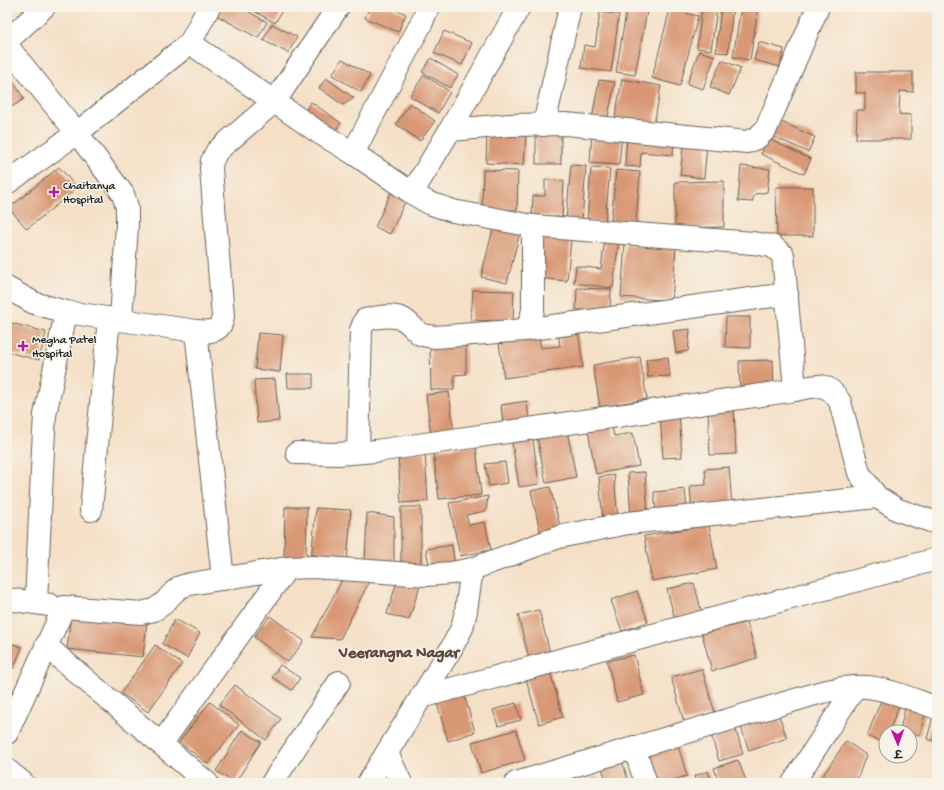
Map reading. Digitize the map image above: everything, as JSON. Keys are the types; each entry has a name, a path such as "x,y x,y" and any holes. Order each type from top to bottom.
{"street":[{"path":"7,41 44,7"},
{"path":"7,183 78,133 190,43 210,7"},
{"path":"7,288 34,303 66,312 196,331 209,332 217,329 222,323 223,316 211,169 212,161 217,151 275,101 338,7"},
{"path":"353,152 422,22 428,7"},
{"path":"412,193 450,130 519,7"},
{"path":"544,124 570,7"},
{"path":"450,130 510,125 566,124 747,142 758,137 766,129 818,7"},
{"path":"190,43 318,132 353,152 429,203 453,211 533,226 753,243 772,246 783,255 795,390"},
{"path":"7,46 78,133 123,194 127,206 127,225 91,510"},
{"path":"524,330 530,322 533,310 533,226"},
{"path":"358,452 361,330 365,320 377,317 402,319 420,334 435,337 511,332 787,294"},
{"path":"36,604 42,449 45,415 66,312"},
{"path":"196,331 223,579"},
{"path":"297,453 338,454 426,444 822,386 834,392 840,402 859,473 877,497 898,510 937,523"},
{"path":"7,599 64,607 141,613 154,610 163,604 180,587 190,584 287,568 313,567 426,575 451,573 472,569 559,537 628,523 877,497"},
{"path":"421,697 937,559"},
{"path":"161,744 287,568"},
{"path":"368,783 451,649 462,628 472,569"},
{"path":"7,733 64,607"},
{"path":"46,646 207,783"},
{"path":"272,783 339,682"},
{"path":"516,783 822,692 854,687 867,687 892,693 937,708"},
{"path":"793,783 854,687"},
{"path":"634,747 646,783"},
{"path":"387,753 401,783"},
{"path":"7,770 23,783"}],"building":[{"path":"218,7 240,7 267,22 258,38 214,14"},
{"path":"247,7 280,7 283,9 275,23"},
{"path":"370,7 390,7 406,14 398,32 365,18"},
{"path":"627,7 647,11 635,75 616,72"},
{"path":"702,7 717,8 711,50 697,48"},
{"path":"721,7 733,7 728,53 716,52"},
{"path":"741,7 758,7 750,60 733,57"},
{"path":"670,9 698,16 680,86 652,78"},
{"path":"600,12 619,14 611,72 581,68 584,45 595,47"},
{"path":"272,24 297,37 288,53 263,40"},
{"path":"444,31 472,43 462,65 434,53"},
{"path":"759,42 784,49 780,67 754,60"},
{"path":"699,51 715,56 703,89 687,84"},
{"path":"431,58 458,75 450,88 422,72"},
{"path":"342,59 370,75 361,92 332,75"},
{"path":"722,60 741,68 729,95 710,87"},
{"path":"856,72 913,72 913,92 900,91 899,114 911,115 911,139 856,139 857,110 865,110 865,93 856,93"},
{"path":"424,75 450,92 438,113 410,96"},
{"path":"326,78 354,98 343,105 319,88"},
{"path":"622,79 661,86 653,130 614,123"},
{"path":"599,80 615,82 607,122 592,119"},
{"path":"14,82 24,99 7,110 7,86"},
{"path":"311,102 341,123 331,136 302,115"},
{"path":"410,103 435,121 420,141 396,124"},
{"path":"777,120 815,137 808,152 770,135"},
{"path":"536,130 561,130 561,164 536,164"},
{"path":"487,131 526,133 524,165 486,163"},
{"path":"592,131 622,134 619,165 590,163"},
{"path":"627,135 674,139 673,155 641,152 640,167 625,166"},
{"path":"684,139 707,143 704,178 680,175"},
{"path":"768,139 811,159 804,174 761,154"},
{"path":"571,165 586,166 582,221 566,220"},
{"path":"741,166 770,169 767,192 755,194 752,202 738,201"},
{"path":"59,167 77,188 27,229 9,208"},
{"path":"591,168 610,169 605,223 587,221"},
{"path":"483,170 518,171 517,210 482,210"},
{"path":"616,170 640,172 636,223 611,221"},
{"path":"545,180 564,181 562,217 532,215 533,196 545,196"},
{"path":"724,181 724,227 675,228 675,182"},
{"path":"776,187 813,187 813,236 777,236"},
{"path":"391,192 406,200 390,234 375,227"},
{"path":"495,221 521,228 507,283 481,277"},
{"path":"541,236 571,239 567,281 537,278"},
{"path":"605,238 619,239 613,288 574,283 576,266 601,269"},
{"path":"625,244 676,248 672,301 621,297"},
{"path":"577,288 611,289 610,311 576,310"},
{"path":"473,290 514,291 513,322 471,320"},
{"path":"726,317 750,317 750,348 725,347"},
{"path":"7,322 46,332 39,360 7,352"},
{"path":"578,329 583,367 504,378 499,343 539,337 541,348 560,346 558,332"},
{"path":"690,329 688,351 676,353 673,331"},
{"path":"258,333 283,335 280,372 255,369"},
{"path":"466,344 466,374 454,375 454,390 431,390 430,345"},
{"path":"640,357 647,399 600,407 593,365"},
{"path":"668,357 670,376 648,377 646,359"},
{"path":"773,360 774,390 740,391 739,361"},
{"path":"287,374 313,374 313,388 288,388"},
{"path":"275,379 279,421 257,423 254,380"},
{"path":"449,392 454,434 431,436 426,395"},
{"path":"527,401 529,422 503,425 501,405"},
{"path":"734,406 736,454 710,455 708,408"},
{"path":"679,413 682,457 663,458 660,414"},
{"path":"611,422 614,436 633,433 639,466 596,474 587,426"},
{"path":"567,430 576,477 546,483 537,436"},
{"path":"532,432 539,484 519,487 511,435"},
{"path":"476,446 481,495 439,499 433,450"},
{"path":"425,452 428,501 401,503 398,454"},
{"path":"505,462 508,483 489,486 485,464"},
{"path":"729,467 732,507 692,510 690,486 706,485 705,469"},
{"path":"645,472 648,516 631,517 628,473"},
{"path":"614,475 618,519 603,521 599,477"},
{"path":"550,487 561,530 541,535 531,491"},
{"path":"685,489 687,509 656,512 654,492"},
{"path":"488,496 486,511 466,515 469,525 485,522 491,550 460,556 449,503"},
{"path":"285,507 307,507 306,559 284,559"},
{"path":"401,507 421,507 421,565 401,566"},
{"path":"316,508 351,510 347,563 311,560"},
{"path":"367,513 394,517 394,564 365,565"},
{"path":"709,525 717,569 652,581 644,536"},
{"path":"452,545 455,566 430,570 426,549"},
{"path":"399,575 421,582 409,620 387,614"},
{"path":"343,578 369,582 340,639 312,637"},
{"path":"694,583 702,613 675,620 667,589"},
{"path":"637,591 648,622 622,631 611,600"},
{"path":"539,610 550,653 529,659 518,615"},
{"path":"71,614 147,622 143,657 67,649"},
{"path":"270,616 304,641 288,662 254,637"},
{"path":"175,619 200,633 187,658 162,644"},
{"path":"747,622 757,658 712,671 702,634"},
{"path":"7,642 22,647 14,668 7,665"},
{"path":"155,645 182,664 148,712 121,693"},
{"path":"634,655 644,695 617,702 607,661"},
{"path":"280,665 300,678 292,690 272,677"},
{"path":"549,668 563,717 539,724 525,675"},
{"path":"702,669 715,713 684,722 671,677"},
{"path":"235,685 281,719 266,740 219,705"},
{"path":"7,689 15,692 7,709"},
{"path":"463,691 475,732 448,741 436,700"},
{"path":"882,698 899,705 892,724 878,724 878,740 867,736"},
{"path":"210,702 239,725 208,764 179,742"},
{"path":"516,703 521,720 498,726 493,710"},
{"path":"906,704 926,710 920,735 918,734 918,724 901,724"},
{"path":"776,708 787,738 749,751 739,721"},
{"path":"933,716 937,717 937,742 927,739"},
{"path":"733,720 743,754 719,761 709,728"},
{"path":"242,730 261,742 235,783 216,771"},
{"path":"516,730 525,760 481,773 472,742"},
{"path":"846,741 866,755 856,783 827,783 820,780"},
{"path":"677,742 687,776 662,783 656,783 647,750"},
{"path":"620,755 629,783 607,783 600,762"},
{"path":"738,760 747,783 734,783 733,779 719,783 714,768"},
{"path":"708,771 712,783 696,783 694,776"},
{"path":"597,777 599,783 582,783"}],"place":[{"name":"Chaitanya Hospital","path":"54,192"},
{"name":"Megha Patel Hospital","path":"23,346"}],"district":[{"name":"Veerangna Nagar","path":"399,651"}]}
